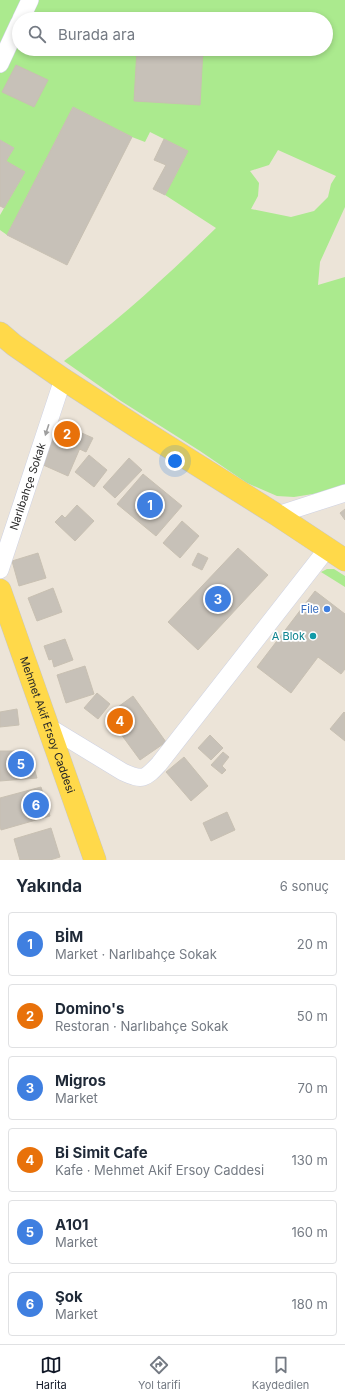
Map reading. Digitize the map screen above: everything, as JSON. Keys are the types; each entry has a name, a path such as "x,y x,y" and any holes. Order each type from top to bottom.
{"main road":[{"path":"0,333 14,345 63,379 336,554"},
{"name":"Mehmet Akif Ersoy Caddesi","path":"0,590 95,860"}],"street":[{"path":"24,12 30,0"},
{"path":"0,64 12,38"},
{"name":"Narlıbahçe Sokak","path":"0,570 63,379"},
{"path":"276,515 345,492"},
{"path":"49,727 123,772 135,778 144,777 159,764 336,554"}],"green space":[{"path":"0,0 345,0 345,207 320,262 318,285 345,277 345,486 319,493 294,497 277,496 247,483 121,401 64,361 104,330 142,297 216,228 165,195 188,151 150,132 145,142 73,107 7,235 0,230 0,215 25,172 6,161 14,148 0,140","holes":["278,150 336,176 331,184 328,197 314,211 291,217 251,209 258,196 259,183 250,171 269,165"]},
{"path":"327,569 334,569 345,576 345,587 321,572"}],"building":[{"path":"137,56 203,56 200,105 134,101"},
{"path":"16,65 48,80 34,107 2,92"},
{"path":"73,107 132,137 67,265 7,235"},
{"path":"164,139 188,151 165,195 153,189 166,165 154,160"},
{"path":"0,140 14,148 6,161 25,172 4,208 0,206"},
{"path":"59,423 93,438 86,452 53,437"},
{"path":"53,437 80,448 68,476 41,464"},
{"path":"89,455 107,470 94,487 75,472"},
{"path":"129,458 142,470 115,498 103,487"},
{"path":"143,474 182,506 156,536 117,504"},
{"path":"77,505 94,521 75,541 55,522 62,515 65,518"},
{"path":"345,509 345,520 340,513"},
{"path":"182,521 199,536 180,558 163,543"},
{"path":"238,548 268,575 198,650 168,622"},
{"path":"38,553 46,578 19,586 12,561"},
{"path":"198,553 208,558 202,570 192,565"},
{"path":"53,588 62,612 37,621 28,598"},
{"name":"A Blok","path":"315,591 345,614 345,669 341,674 318,657 291,693 257,667"},
{"path":"65,639 73,660 54,667 52,659 49,660 44,646"},
{"path":"85,666 94,694 66,703 57,675"},
{"path":"97,693 110,704 98,719 84,708"},
{"path":"133,696 166,742 140,760 107,715"},
{"path":"17,709 19,725 0,727 0,712"},
{"path":"344,712 345,713 345,741 330,729"},
{"path":"210,735 223,748 211,760 198,748"},
{"path":"0,751 29,751 37,778 0,781"},
{"path":"223,752 229,757 222,766 226,770 222,774 211,765"},
{"path":"184,757 208,786 191,801 166,772"},
{"path":"41,787 50,816 1,830 0,798"},
{"path":"227,812 235,830 211,841 203,823"},
{"path":"51,828 60,857 50,860 20,860 14,839"}],"place":[{"name":"Domino's","path":"67,434"},
{"name":"BİM","path":"150,505"},
{"name":"Migros","path":"218,599"},
{"name":"File","path":"327,609"},
{"name":"A Blok","path":"313,636"},
{"name":"Bi Simit Cafe","path":"120,721"},
{"name":"A101","path":"21,764"},
{"name":"Şok","path":"36,805"}]}
